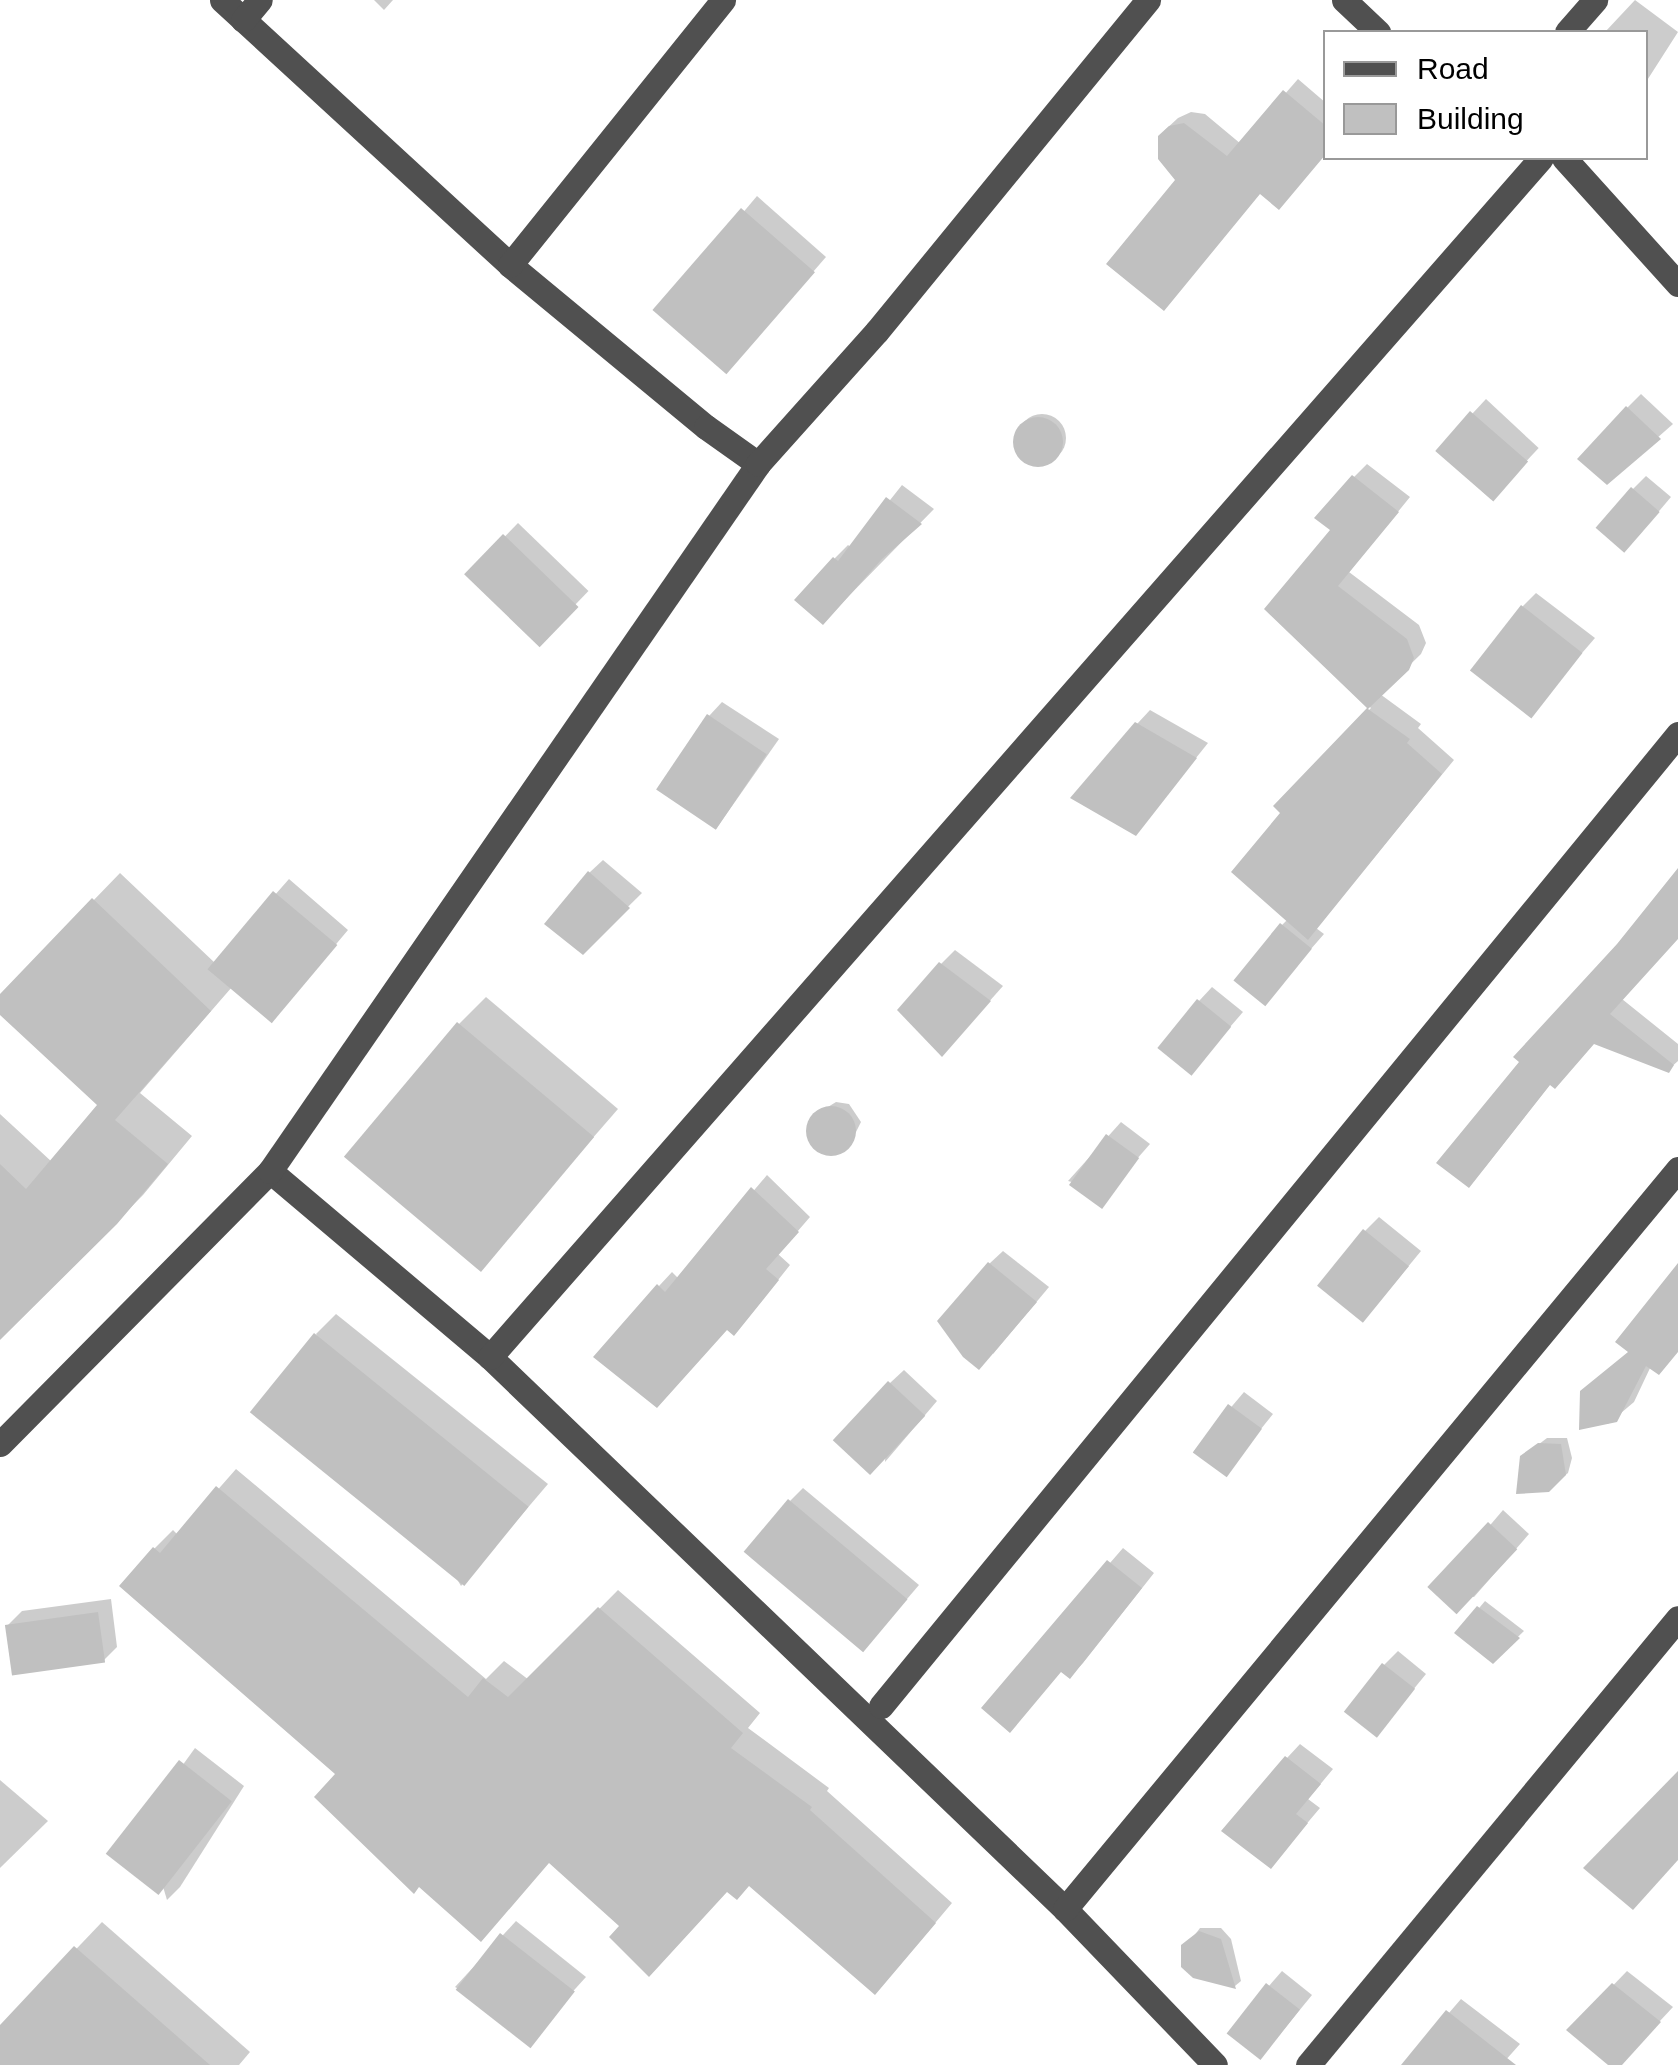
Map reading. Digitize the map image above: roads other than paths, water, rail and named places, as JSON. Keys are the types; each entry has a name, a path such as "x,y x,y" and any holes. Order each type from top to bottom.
{"street":[{"path":"222,0 252,10 510,265 706,427 758,464"},
{"path":"510,265 723,0"},
{"path":"0,1444 270,1171 758,464 877,331 1148,0"},
{"path":"1344,0 1376,30"},
{"path":"1570,30 1595,0"},
{"path":"490,1357 1539,160"},
{"path":"1566,160 1678,284"},
{"path":"882,1706 1678,734"},
{"path":"1065,1909 1678,1169"},
{"path":"270,1171 490,1357 1065,1909 1215,2065"},
{"path":"1308,2065 1678,1618"}]}
